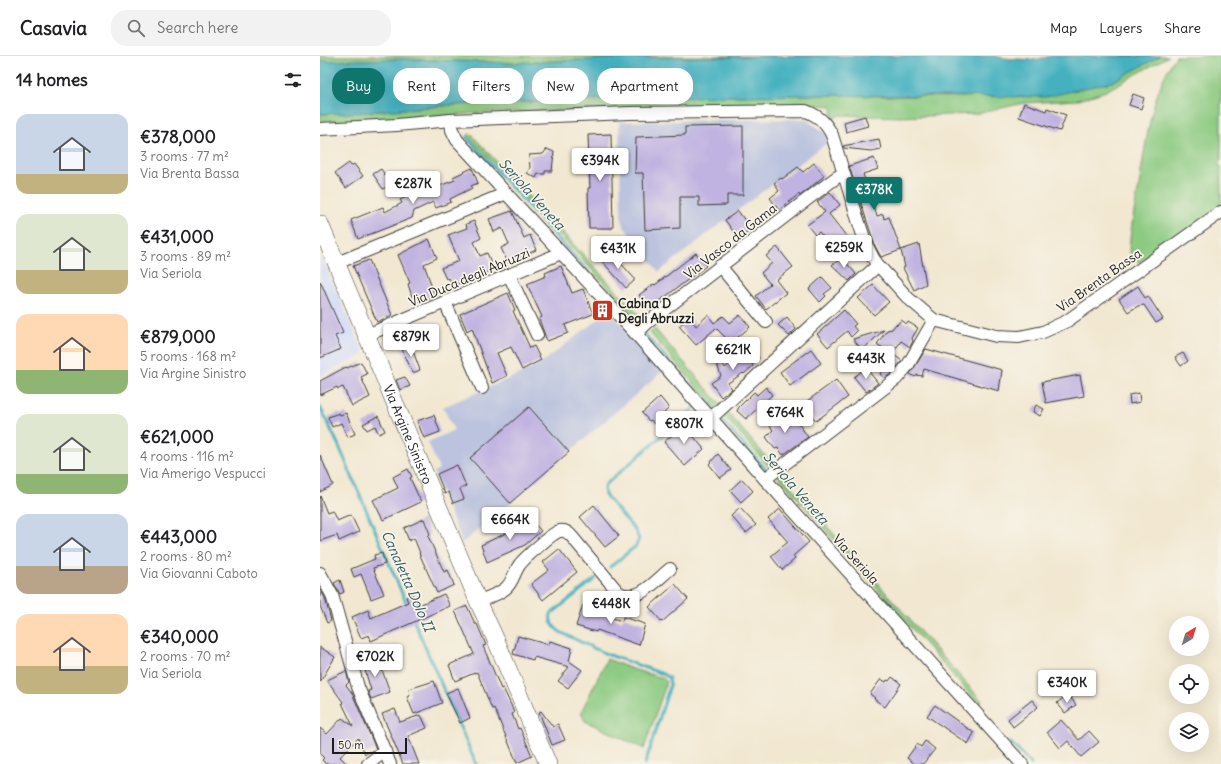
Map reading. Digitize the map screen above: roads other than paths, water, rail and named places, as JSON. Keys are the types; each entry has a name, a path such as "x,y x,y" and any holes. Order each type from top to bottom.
{"main road":[{"name":"Via Argine Sinistro","path":"320,224 548,764"}],"street":[{"name":"Via Brenta Bassa","path":"451,120 621,114 806,111 819,117 828,126 866,244 878,265 908,298 934,320 996,336 1019,337 1043,332 1067,321 1221,212"},
{"path":"320,129 397,125 451,120"},
{"name":"Via Seriola","path":"451,120 452,130 457,140 561,253 641,330 1022,764"},
{"name":"Via Vasco da Gama","path":"641,330 720,266 836,177 843,175"},
{"path":"337,263 505,193"},
{"name":"Via Duca degli Abruzzi","path":"367,335 561,253"},
{"path":"716,414 878,265"},
{"path":"720,266 766,322"},
{"path":"510,274 537,335"},
{"path":"445,302 482,388"},
{"path":"769,476 896,379 908,365 934,320"},
{"path":"478,601 492,596 506,588 511,582 519,565 525,558 558,531 562,531 570,535 618,592 627,596 641,593 670,569"},
{"path":"320,573 332,595 358,688 390,764"},
{"path":"368,764 384,751"}],"water":[{"path":"994,56 1033,60 1052,56 1160,56 1112,82 1046,97 809,95 693,97 693,68 597,68 597,100 589,100 589,68 532,68 532,102 524,102 524,68 458,68 458,104 480,104 320,114 320,61 405,59 509,63 629,58"}],"waterway":[{"name":"Seriola Veneta","path":"466,137 638,327"},
{"name":"Seriola Veneta","path":"642,331 715,412"},
{"name":"Canaletta Dolo II","path":"320,407 338,444 407,605"},
{"path":"610,567 636,546 639,539 635,530 605,495 604,489 606,484 695,407"},
{"name":"Seriola Veneta","path":"718,416 769,473"},
{"name":"Seriola Veneta","path":"772,478 791,499"},
{"path":"596,578 551,614 551,622 560,632 604,653 663,674 669,678 670,685 645,764"},
{"name":"Canaletta Dolo II","path":"413,619 476,764"},
{"name":"Seriola Veneta","path":"1010,742 1031,764"}],"place":[{"name":"Cabina D Degli Abruzzi","path":"603,310"}]}
